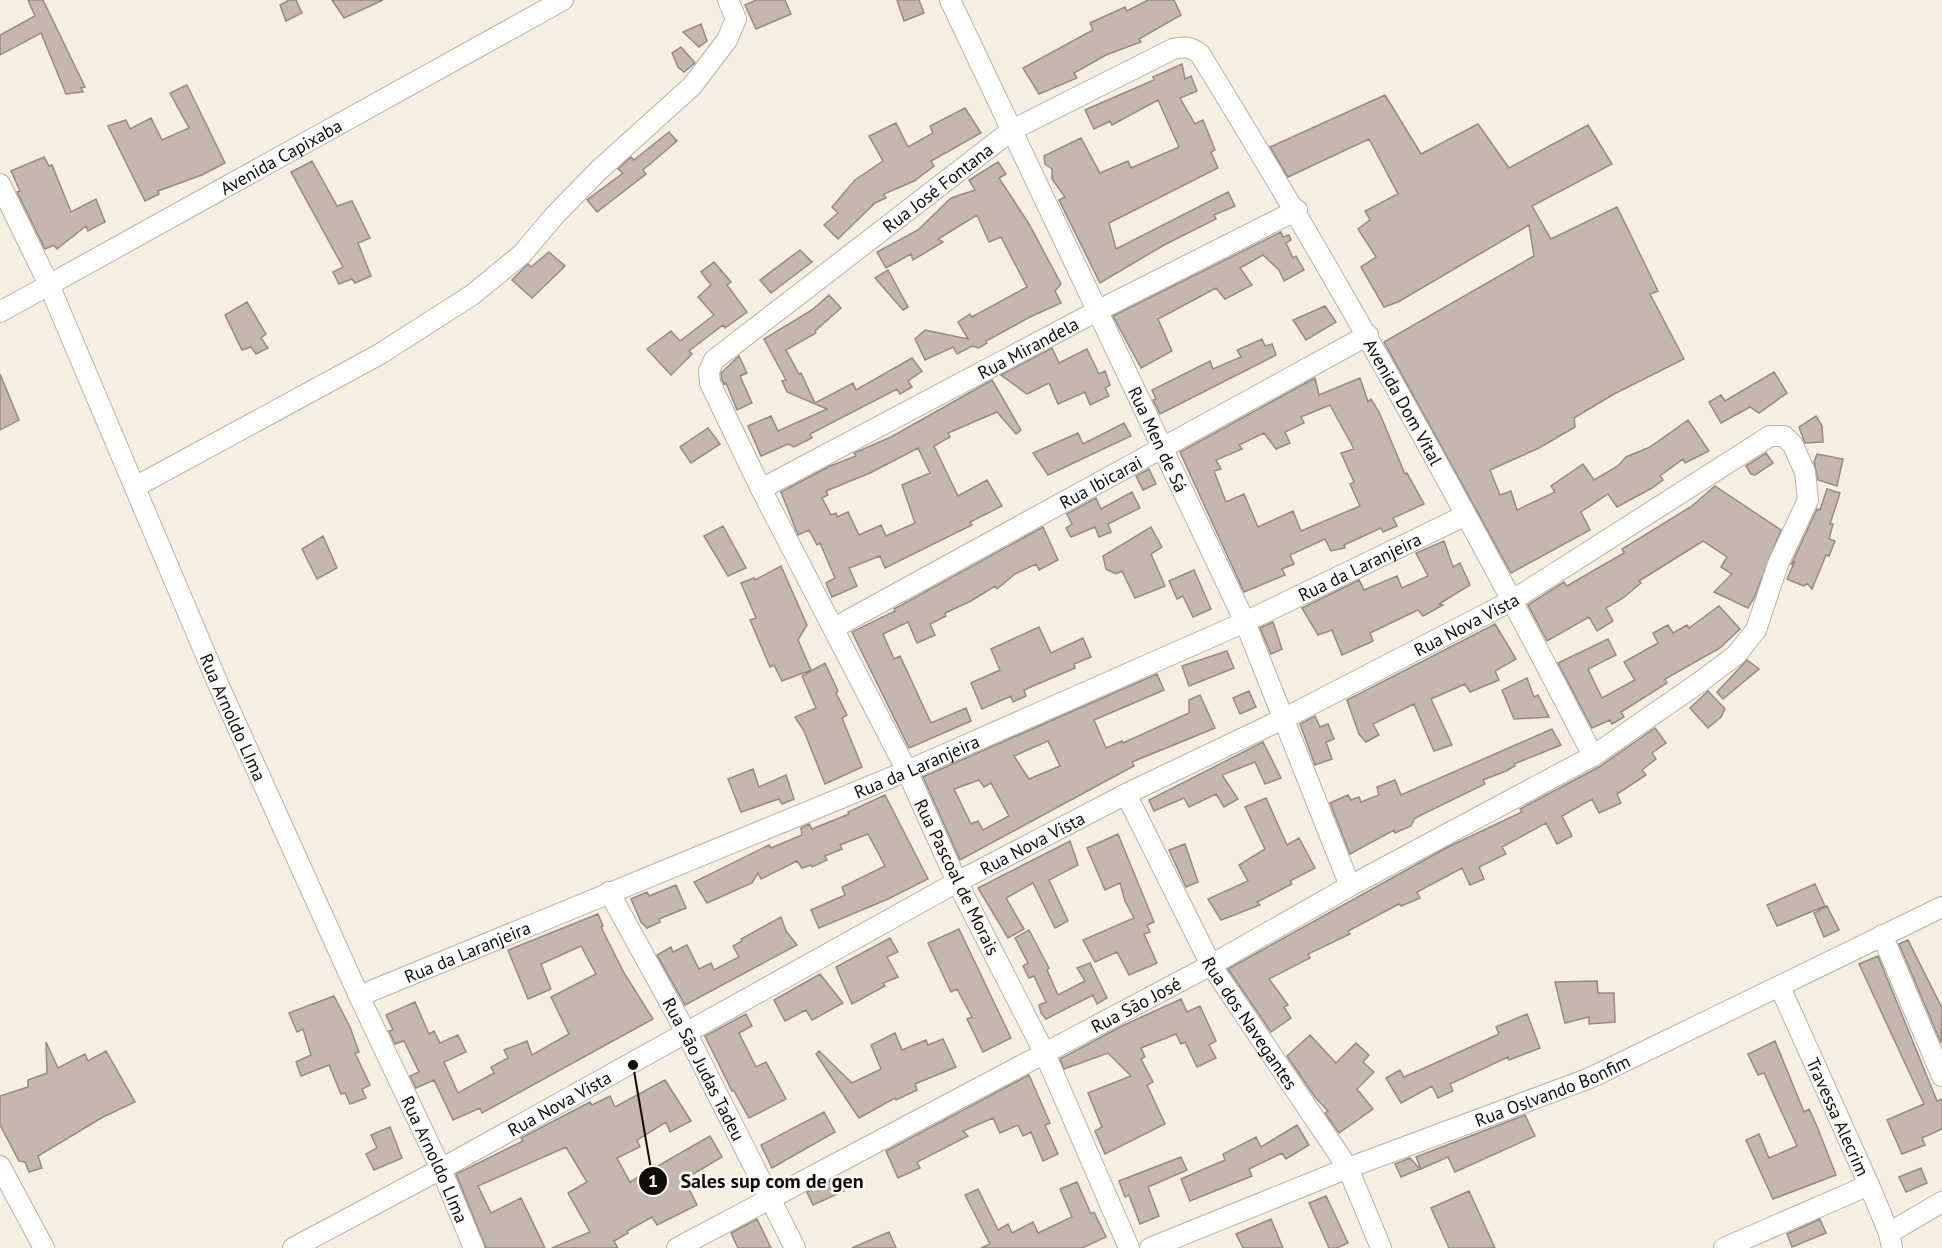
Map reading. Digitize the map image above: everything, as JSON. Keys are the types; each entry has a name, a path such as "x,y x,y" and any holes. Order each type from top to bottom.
{"street":[{"name":"Avenida Capixaba","path":"0,312 562,0"},
{"path":"135,487 380,354 472,295 522,254 555,215 599,170 692,86 732,31 736,19 728,0"},
{"name":"Rua Men de Sá","path":"950,0 1245,622 1286,718 1350,886"},
{"name":"Rua José Fontana","path":"710,383 709,371 714,360 1012,130 1173,49 1185,46 1200,54"},
{"name":"Avenida Dom Vital","path":"1200,54 1297,210 1368,335 1464,516 1513,600 1593,756"},
{"name":"Rua Arnoldo LIma","path":"0,184 49,285 219,686 359,996 441,1169 474,1248"},
{"name":"Rua Mirandela","path":"761,489 1099,310 1297,210"},
{"name":"Rua Ibicarai","path":"834,628 1368,335"},
{"name":"Rua Pascoal de Morais","path":"710,383 761,489 906,771 957,882 1045,1054 1129,1248"},
{"name":"Rua Nova Vista","path":"293,1248 441,1169 957,882 1126,794 1286,718 1513,600 1770,436"},
{"name":"Rua São José","path":"676,1248 1211,965 1350,886 1593,756 1736,655 1756,630 1778,564 1808,500 1805,472 1793,445 1784,436 1770,436"},
{"name":"Rua da Laranjeira","path":"359,996 906,771 1245,622 1464,516"},
{"name":"Rua dos Navegantes","path":"1126,794 1211,965 1348,1168 1381,1248"},
{"name":"Rua São Judas Tadeu","path":"609,892 686,1032 795,1248"},
{"name":"Rua Oslvando Bonfim","path":"1150,1248 1348,1168 1590,1078 1942,907"},
{"path":"1882,935 1942,1076"},
{"name":"Travessa Alecrim","path":"1780,987 1869,1185 1890,1240"},
{"path":"0,1166 44,1248"},
{"path":"1725,1248 1869,1185"},
{"path":"1890,1240 1942,1202"}],"building":[{"path":"28,0 43,0 85,87 81,88 83,92 66,94 41,33 0,55 0,35 35,16"},
{"path":"289,0 296,0 302,13 286,21 280,5"},
{"path":"332,0 383,0 344,18"},
{"path":"756,0 785,0 791,14 756,29 745,5"},
{"path":"897,0 919,0 924,13 904,21"},
{"path":"1148,0 1174,0 1181,15 1139,39 1141,42 1106,55 1074,73 1077,78 1039,94 1023,68 1093,30 1090,23 1125,7 1127,11"},
{"path":"701,24 707,41 699,47 683,32"},
{"path":"681,47 695,63 684,72 678,67 672,53"},
{"path":"1182,64 1185,79 1191,76 1197,91 1180,98 1195,124 1203,120 1215,150 1211,152 1218,168 1109,223 1116,249 1228,192 1235,206 1214,215 1216,219 1164,245 1100,283 1059,200 1065,197 1052,179 1052,169 1045,164 1044,156 1081,138 1100,173 1128,161 1131,168 1179,147 1158,100 1112,125 1110,121 1094,129 1085,110 1154,80 1153,77"},
{"path":"187,85 225,163 202,175 158,191 159,194 145,201 108,126 126,120 130,129 151,118 162,140 189,128 170,93"},
{"path":"1385,95 1421,154 1478,124 1509,168 1588,125 1612,164 1532,206 1551,239 1617,207 1658,291 1650,294 1684,359 1614,394 1574,418 1575,427 1539,448 1490,470 1500,495 1511,491 1517,510 1555,492 1551,486 1583,464 1594,480 1618,466 1626,457 1650,447 1688,420 1709,451 1685,463 1683,459 1660,476 1663,480 1652,488 1617,507 1608,494 1581,512 1590,530 1511,573 1384,342 1534,256 1529,225 1398,302 1384,307 1361,267 1376,257 1358,229 1370,220 1365,211 1398,194 1369,139 1288,177 1270,147"},
{"path":"965,108 981,133 931,161 934,166 914,181 884,194 886,198 875,203 838,239 824,225 838,213 832,207 855,180 883,161 869,136 896,123 908,147 933,133 930,126"},
{"path":"669,132 677,141 643,170 646,174 597,212 587,200 623,173 618,169 631,157 634,160"},
{"path":"44,157 49,166 52,165 71,212 96,199 105,222 88,231 86,226 57,249 54,245 45,249 17,192 20,191 11,171"},
{"path":"312,161 337,206 352,201 370,238 358,243 371,276 355,283 352,279 339,284 333,272 343,267 291,172"},
{"path":"998,162 1006,174 999,178 1029,224 1061,284 1055,291 1061,303 986,341 987,343 979,348 972,346 957,354 953,347 925,360 915,339 925,330 968,339 958,322 970,314 972,317 1027,287 1001,237 989,242 977,215 938,239 943,242 913,260 911,254 886,268 877,252 918,230 951,198 975,190 969,180"},
{"path":"1281,232 1283,237 1289,235 1291,240 1286,243 1293,258 1296,256 1304,270 1284,281 1279,270 1263,255 1240,268 1252,285 1225,299 1216,288 1158,319 1172,351 1141,368 1113,316"},
{"path":"800,250 812,262 771,293 760,280"},
{"path":"549,252 565,266 532,298 512,280 528,264 531,267"},
{"path":"714,262 731,282 727,285 747,312 725,328 723,325 689,351 692,354 671,375 647,349 671,331 680,341 714,315 698,297 711,285 701,272"},
{"path":"888,270 908,307 903,310 875,278"},
{"path":"829,295 841,308 815,331 816,333 786,350 799,374 801,373 815,403 853,383 856,390 912,358 922,371 908,381 912,387 900,394 897,389 810,434 812,438 794,447 788,444 761,456 748,426 771,416 778,431 827,409 787,392 782,381 786,380 764,339 812,310"},
{"path":"247,302 266,334 261,338 268,348 256,354 251,347 242,350 225,315"},
{"path":"1325,306 1336,322 1306,340 1293,320"},
{"path":"1262,339 1265,346 1272,344 1276,355 1160,414 1153,400 1156,399 1152,390 1210,361 1213,369 1241,357 1237,350"},
{"path":"1052,348 1059,363 1087,349 1099,374 1105,371 1110,385 1105,388 1109,396 1090,405 1085,392 1058,404 1049,383 1027,394 1001,375"},
{"path":"739,356 747,373 740,376 752,403 737,410 726,383 724,384 722,380 721,373"},
{"path":"1774,372 1787,393 1759,413 1750,407 1721,423 1709,402 1721,395 1725,401"},
{"path":"0,374 19,420 0,430"},
{"path":"1315,378 1319,395 1360,378 1368,402 1371,399 1379,412 1405,474 1407,473 1424,504 1393,518 1397,526 1383,532 1381,528 1344,545 1345,548 1331,551 1325,539 1290,555 1294,564 1282,569 1285,575 1244,592 1180,452","holes":["1330,405 1354,449 1341,453 1354,482 1350,484 1360,506 1301,531 1293,511 1258,527 1244,494 1226,502 1214,471 1221,469 1216,460 1242,449 1239,445 1264,433 1276,449 1290,443 1285,432 1304,423 1301,417"]},
{"path":"992,380 1021,430 1016,434 997,412 948,433 950,437 934,446 958,496 987,480 1002,506 970,522 972,525 885,568 880,556 849,568 857,586 832,597 826,583 835,578 820,543 817,545 809,530 798,535 781,492 830,466 856,456 854,453 891,437","holes":["918,448 930,473 902,485 915,523 886,536 881,525 859,535 848,512 837,517 836,513 831,515 822,498 828,495 826,491 870,473"]},
{"path":"1816,416 1822,426 1823,442 1805,443 1799,427"},
{"path":"1124,423 1131,436 1048,475 1033,453 1078,433 1083,444"},
{"path":"708,428 720,444 691,463 680,447"},
{"path":"1766,453 1773,463 1755,475 1751,474 1746,466"},
{"path":"1817,454 1843,459 1837,486 1818,480 1814,462"},
{"path":"1149,469 1156,484 1143,490 1136,476"},
{"path":"1715,486 1781,530 1748,608 1714,592 1732,574 1721,567 1727,557 1703,541 1639,581 1641,583 1623,598 1606,608 1613,621 1597,631 1589,617 1547,641 1528,605 1564,582 1567,586 1624,553 1622,549 1692,506"},
{"path":"1827,489 1840,493 1830,524 1833,524 1829,539 1835,541 1829,556 1826,555 1812,589 1807,583 1804,586 1787,579 1795,561 1791,565 1817,509 1820,510"},
{"path":"1132,492 1140,508 1108,524 1111,532 1099,537 1095,527 1071,537 1066,528 1072,524 1067,514 1096,498 1101,509"},
{"path":"723,526 746,568 728,576 704,536"},
{"path":"1043,527 1058,560 1039,570 1036,564 1015,574 997,589 995,586 945,613 946,616 930,624 935,635 917,643 908,622 883,634 894,659 900,656 931,723 966,708 971,721 909,748 852,632 895,611 894,609"},
{"path":"1151,527 1162,547 1151,554 1165,586 1135,598 1122,571 1116,574 1106,569 1103,556"},
{"path":"323,536 337,568 317,579 302,549"},
{"path":"1444,541 1453,567 1460,563 1470,585 1439,604 1443,605 1423,616 1418,610 1370,633 1373,641 1342,655 1332,630 1318,635 1302,608 1359,580 1364,590 1397,576 1402,588 1428,576 1416,553"},
{"path":"781,566 807,625 798,640 811,670 782,681 774,665 770,667 750,620 756,618 741,583 754,578 755,580"},
{"path":"1194,570 1211,609 1193,617 1183,596 1177,599 1169,581"},
{"path":"1719,606 1740,629 1720,648 1665,679 1667,683 1621,712 1624,717 1612,724 1610,720 1592,728 1558,663 1608,639 1616,655 1588,669 1602,698 1635,680 1624,662 1658,643 1653,633 1668,625 1673,633 1687,625 1689,628"},
{"path":"1273,622 1282,649 1271,654 1260,628"},
{"path":"1495,624 1516,659 1495,671 1499,680 1470,692 1465,684 1431,699 1452,745 1434,751 1414,704 1373,724 1379,735 1366,742 1359,734 1347,700"},
{"path":"1039,627 1051,653 1083,638 1091,657 1074,664 1075,668 1024,690 1026,696 1013,702 1011,696 982,709 971,683 1000,670 991,649"},
{"path":"1227,651 1234,668 1189,686 1182,666"},
{"path":"1747,660 1759,669 1723,699 1717,692"},
{"path":"825,663 847,715 842,718 862,767 825,784 804,731 795,717 816,708 802,676"},
{"path":"1157,674 1164,690 1094,720 1106,748 1122,741 1123,743 1189,713 1189,700 1200,695 1215,728 1132,762 1134,766 960,860 923,777","holes":["1048,741 1060,766 1029,779 1014,756","979,780 984,787 991,783 1009,816 983,830 978,821 971,824 954,789"]},
{"path":"1527,678 1534,697 1538,695 1549,717 1514,719 1502,690"},
{"path":"1249,691 1256,707 1240,714 1233,698"},
{"path":"1708,691 1725,709 1721,717 1708,728 1690,708"},
{"path":"1315,716 1320,727 1328,724 1334,739 1326,742 1332,759 1315,765 1300,724"},
{"path":"1655,728 1666,743 1652,753 1656,759 1642,770 1646,775 1617,794 1621,803 1599,813 1592,799 1562,816 1572,836 1557,844 1546,823 1502,847 1506,854 1479,867 1484,879 1470,885 1462,868 1417,892 1420,898 1401,906 1399,904 1348,931 1350,934 1308,954 1310,958 1269,979 1288,1005 1284,1007 1291,1018 1271,1032 1228,969 1448,847 1522,812 1520,809 1599,767"},
{"path":"1552,729 1561,745 1514,764 1515,766 1506,771 1483,780 1485,784 1415,818 1411,826 1395,833 1394,830 1350,854 1330,803 1348,795 1351,800 1359,797 1361,802 1379,795 1377,787 1395,780 1401,795"},
{"path":"1263,742 1281,778 1265,784 1255,762 1222,775 1238,799 1224,807 1216,794 1189,807 1184,798 1154,811 1149,800"},
{"path":"753,769 759,787 786,775 794,799 782,804 779,799 741,812 728,779"},
{"path":"885,795 928,879 888,899 819,928 811,910 845,895 842,887 885,866 868,834 840,845 842,849 825,856 827,860 812,867 811,865 802,868 797,861 761,879 758,873 752,883 707,903 694,882 769,845 771,848 802,835 801,828 809,824 812,829 849,814 848,812"},
{"path":"1266,798 1287,845 1299,838 1315,868 1290,881 1292,884 1257,902 1260,905 1221,920 1208,899 1248,881 1239,865 1265,849 1245,807"},
{"path":"1118,834 1154,922 1147,925 1150,932 1144,934 1157,963 1129,975 1117,952 1095,962 1083,940 1134,918 1125,901 1120,883 1105,890 1087,848"},
{"path":"1070,841 1078,865 1049,880 1068,921 1055,928 1033,883 1006,898 1024,929 1008,938 978,888"},
{"path":"1185,844 1198,882 1186,887 1169,850"},
{"path":"1815,884 1825,906 1777,926 1767,905"},
{"path":"676,885 686,908 659,919 660,922 647,928 641,922 631,899 647,892 649,896"},
{"path":"1827,906 1839,930 1824,937 1814,913"},
{"path":"598,914 603,926 601,927 624,973 653,1019 482,1113 480,1108 453,1120 434,1080 416,1088 410,1076 419,1072 404,1041 395,1044 389,1031 393,1030 386,1015 415,1002 429,1034 434,1031 440,1043 458,1035 466,1052 444,1062 458,1093 494,1073 491,1067 508,1058 504,1050 527,1041 532,1055 569,1034 551,997 596,974 581,946 541,964 551,989 528,999 508,950"},
{"path":"781,917 786,931 797,945 685,1005 657,955 671,947 673,952 687,945 699,969 711,963 714,970 739,957 733,946 742,941 741,939"},
{"path":"959,929 1011,1038 983,1052 967,1019 972,1017 957,989 951,992 928,943"},
{"path":"1029,930 1049,968 1047,970 1058,995 1085,981 1077,968 1090,963 1107,998 1097,1004 1093,995 1046,1019 1039,1005 1046,1002 1034,976 1029,978 1023,966 1028,963 1015,938"},
{"path":"890,938 898,952 887,957 898,977 883,983 885,986 852,1004 836,967"},
{"path":"1908,940 1942,1008 1941,1043 1899,944"},
{"path":"1878,956 1937,1101 1942,1099 1942,1129 1922,1138 1925,1145 1902,1154 1887,1120 1924,1104 1859,964"},
{"path":"820,974 843,1003 812,1020 806,1010 785,1021 774,1000"},
{"path":"1597,981 1598,993 1614,993 1615,1022 1589,1024 1589,1017 1565,1023 1555,982"},
{"path":"334,996 350,1027 359,1052 355,1053 370,1085 362,1089 366,1098 350,1104 345,1093 341,1094 329,1065 301,1076 296,1062 311,1055 303,1029 297,1032 289,1013"},
{"path":"1181,999 1187,1012 1200,1006 1216,1041 1209,1045 1216,1058 1197,1067 1185,1042 1181,1044 1176,1034 1141,1048 1145,1057 1141,1059 1153,1082 1147,1085 1165,1124 1105,1154 1095,1131 1102,1127 1088,1093 1131,1076 1108,1053 1064,1069 1060,1059 1122,1026"},
{"path":"746,1014 752,1026 739,1033 756,1067 766,1062 786,1099 749,1118 732,1091 705,1036"},
{"path":"1527,1014 1540,1048 1509,1060 1508,1057 1450,1084 1453,1091 1438,1098 1432,1086 1401,1103 1386,1078 1400,1070 1404,1077 1431,1065 1499,1034 1496,1027"},
{"path":"895,1033 902,1050 926,1040 928,1045 943,1039 956,1067 915,1084 917,1090 896,1100 895,1098 859,1118 816,1054 819,1051 852,1083 881,1069 871,1045"},
{"path":"1310,1035 1336,1063 1356,1043 1369,1055 1363,1062 1374,1072 1357,1089 1373,1109 1339,1133 1325,1113 1328,1111 1315,1097 1287,1056"},
{"path":"1775,1041 1804,1112 1809,1109 1836,1175 1773,1199 1746,1140 1759,1134 1769,1158 1797,1146 1764,1073 1758,1075 1748,1054"},
{"path":"46,1042 58,1068 85,1054 88,1061 106,1051 135,1102 103,1117 38,1156 42,1168 29,1172 25,1162 19,1161 0,1125 0,1096 28,1087 28,1080 47,1073"},
{"path":"1029,1075 1050,1123 1045,1125 1058,1154 1043,1161 1031,1132 1023,1136 1018,1125 1000,1133 993,1118 963,1131 968,1136 917,1162 920,1168 898,1178 886,1151"},
{"path":"665,1080 691,1121 670,1132 666,1122 637,1140 640,1147 617,1158 630,1182 710,1136 722,1157 688,1177 690,1181 686,1183 697,1205 657,1225 652,1217 614,1241 618,1248 552,1248 590,1232 568,1193 587,1182 566,1147 478,1186 491,1213 521,1198 545,1248 486,1248 456,1174 523,1141 521,1138 590,1102 592,1105 610,1096 615,1107"},
{"path":"824,1112 835,1132 772,1168 761,1145"},
{"path":"1525,1115 1535,1136 1455,1172 1448,1157 1421,1169 1416,1157"},
{"path":"1297,1125 1309,1145 1286,1159 1282,1153 1249,1169 1252,1176 1190,1201 1181,1179 1225,1160 1223,1154 1256,1137 1261,1147"},
{"path":"390,1127 402,1158 374,1170 366,1154 377,1148 371,1135"},
{"path":"1181,1157 1187,1170 1148,1187 1159,1216 1140,1224 1129,1195 1125,1197 1119,1181"},
{"path":"1410,1158 1420,1169 1401,1177 1395,1164"},
{"path":"1921,1168 1927,1183 1906,1192 1899,1177"},
{"path":"837,1177 844,1191 813,1205 807,1192"},
{"path":"1077,1182 1091,1214 1094,1212 1106,1237 1082,1248 981,1248 990,1244 965,1195 978,1189 998,1230 1008,1224 1012,1233 1033,1222 1038,1233 1072,1217 1060,1189"},
{"path":"1469,1191 1495,1248 1449,1248 1431,1208"},
{"path":"1326,1196 1348,1243 1337,1248 1329,1248 1309,1203"},
{"path":"757,1219 771,1248 738,1248 731,1233"},
{"path":"1271,1219 1283,1248 1243,1248 1236,1234"},
{"path":"1820,1219 1826,1233 1792,1247 1787,1234"},
{"path":"889,1232 896,1248 852,1248"}],"place":[{"name":"Sales sup com de gen","path":"633,1065"}]}
